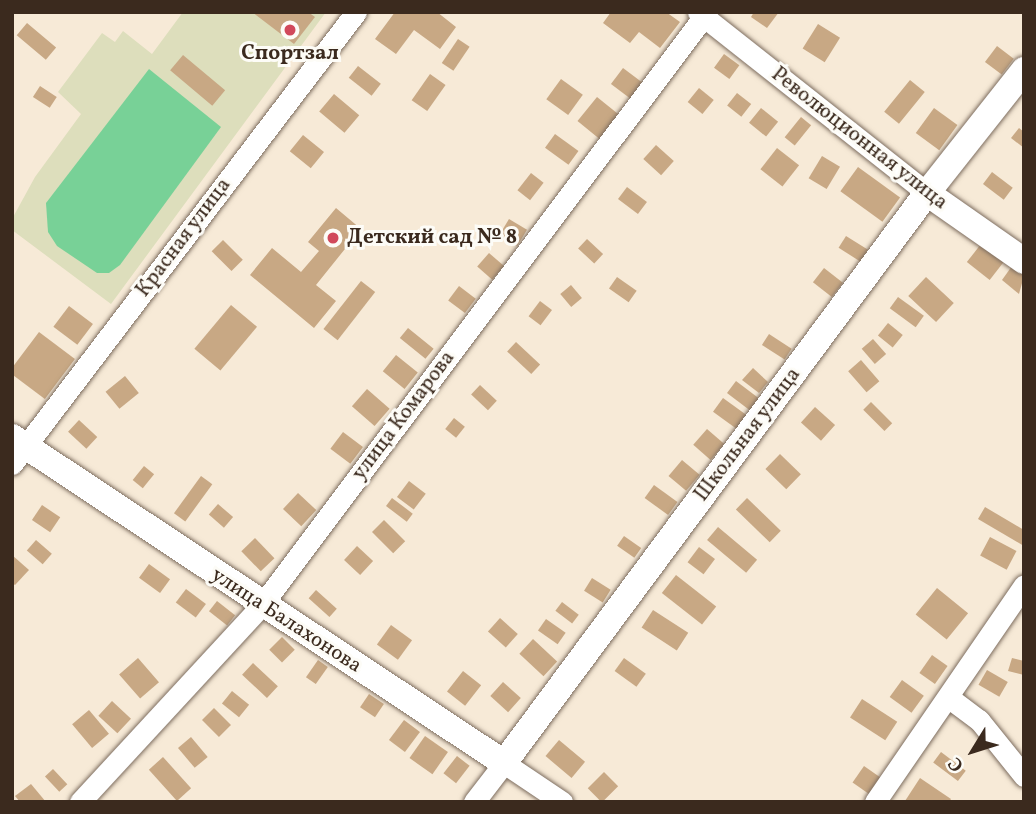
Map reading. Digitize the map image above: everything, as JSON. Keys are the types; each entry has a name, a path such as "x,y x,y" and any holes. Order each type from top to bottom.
{"street":[{"name":"Красная улица","path":"16,449 356,12"},
{"name":"Революционная улица","path":"703,14 927,193 1024,261"},
{"name":"улица Комарова","path":"80,802 261,606 703,14"},
{"name":"Школьная улица","path":"474,802 927,193 1024,70"},
{"name":"улица Балахонова","path":"16,449 562,802"},
{"path":"875,802 1024,585"},
{"path":"948,697 979,719 1024,776"}],"shaded area":[{"path":"183,12 326,12 111,304 12,230 12,219 35,177 81,114 58,92 102,33 115,42 123,31 152,54"}],"green space":[{"path":"149,69 221,127 120,265 109,273 97,273 57,246 48,232 46,203"}],"building":[{"name":"Спортзал","path":"252,12 308,12 315,17 294,44"},
{"path":"395,12 437,12 456,27 440,49 414,30 396,54 375,39"},
{"path":"611,12 666,12 680,22 660,48 639,32 630,43 603,23"},
{"path":"754,12 779,12 767,28 751,17"},
{"path":"27,23 56,47 46,60 17,35"},
{"path":"818,24 840,38 825,62 803,49"},
{"path":"458,39 470,47 453,71 442,63"},
{"path":"997,46 1014,59 1002,75 985,62"},
{"path":"724,54 739,65 729,79 714,68"},
{"path":"183,55 225,90 212,106 170,70"},
{"path":"358,66 381,84 372,96 349,78"},
{"path":"623,68 643,83 631,99 611,84"},
{"path":"430,74 446,85 427,111 412,100"},
{"path":"561,79 583,95 568,115 546,99"},
{"path":"910,80 925,92 899,124 884,112"},
{"path":"40,86 57,97 50,108 33,97"},
{"path":"699,88 714,100 702,114 688,102"},
{"path":"737,93 751,104 741,117 727,106"},
{"path":"334,94 359,115 344,133 319,112"},
{"path":"597,97 619,115 599,139 577,121"},
{"path":"761,108 778,122 766,137 749,123"},
{"path":"934,108 957,125 939,150 916,133"},
{"path":"801,117 811,125 795,145 785,137"},
{"path":"1019,128 1024,132 1024,148 1011,138"},
{"path":"555,134 578,151 568,165 545,148"},
{"path":"303,135 324,152 311,168 290,151"},
{"path":"656,145 674,161 661,175 643,159"},
{"path":"777,148 799,165 782,187 760,169"},
{"path":"822,156 840,167 827,189 809,178"},
{"path":"858,167 900,198 882,222 840,191"},
{"path":"992,172 1013,188 1004,200 983,184"},
{"path":"531,173 544,183 530,200 517,190"},
{"path":"627,187 647,202 638,214 618,199"},
{"path":"336,208 361,229 316,285 336,301 314,328 250,275 272,248 301,272 319,251 308,242"},
{"path":"509,219 527,230 517,246 499,235"},
{"path":"846,236 868,250 861,262 839,248"},
{"path":"587,239 603,254 594,264 578,249"},
{"path":"223,240 243,260 231,271 212,251"},
{"path":"981,244 1004,262 990,280 967,262"},
{"path":"489,253 504,266 492,280 477,267"},
{"path":"1012,266 1024,276 1019,294 1002,280"},
{"path":"824,268 843,283 832,297 813,282"},
{"path":"617,277 637,291 629,302 609,288"},
{"path":"926,277 954,303 936,322 908,296"},
{"path":"361,281 375,292 338,340 323,329"},
{"path":"571,285 582,298 571,307 560,294"},
{"path":"459,286 476,299 465,313 448,300"},
{"path":"898,297 924,316 916,327 890,308"},
{"path":"540,301 552,310 541,325 529,316"},
{"path":"231,305 257,327 220,371 194,349"},
{"path":"69,306 93,324 77,345 53,327"},
{"path":"888,323 903,335 893,347 878,335"},
{"path":"408,328 434,349 425,359 400,338"},
{"path":"39,332 75,359 45,399 12,374 12,368"},
{"path":"769,334 792,349 785,360 762,345"},
{"path":"873,339 886,354 875,364 862,349"},
{"path":"516,342 540,365 531,374 507,352"},
{"path":"396,355 418,373 405,389 383,371"},
{"path":"861,360 879,381 867,392 848,371"},
{"path":"753,368 768,382 759,393 742,380"},
{"path":"125,376 139,393 119,409 106,392"},
{"path":"736,381 761,400 752,412 727,393"},
{"path":"480,385 497,401 488,410 471,395"},
{"path":"367,389 390,409 375,426 352,406"},
{"path":"723,398 746,415 736,429 713,412"},
{"path":"871,402 892,423 884,431 863,410"},
{"path":"815,407 835,425 821,441 801,423"},
{"path":"454,418 465,427 456,438 445,429"},
{"path":"79,420 97,437 86,449 68,432"},
{"path":"707,429 724,444 711,460 693,445"},
{"path":"343,432 363,447 350,464 330,449"},
{"path":"780,454 801,474 786,489 765,469"},
{"path":"682,460 700,475 686,491 669,476"},
{"path":"144,466 154,474 143,488 133,480"},
{"path":"201,476 212,484 185,521 174,513"},
{"path":"409,481 426,494 414,510 397,497"},
{"path":"654,485 677,502 668,515 645,498"},
{"path":"298,493 316,510 301,526 283,509"},
{"path":"392,498 413,514 407,522 386,506"},
{"path":"747,498 781,531 770,542 736,510"},
{"path":"218,504 233,517 224,528 209,515"},
{"path":"42,505 60,517 50,532 32,520"},
{"path":"985,507 1024,530 1024,546 978,519"},
{"path":"384,520 405,541 393,553 372,532"},
{"path":"718,527 757,560 746,573 707,540"},
{"path":"624,536 641,548 634,558 617,546"},
{"path":"990,537 1016,551 1007,570 980,556"},
{"path":"255,538 274,558 261,571 241,551"},
{"path":"36,540 52,554 43,564 27,551"},
{"path":"357,546 373,561 360,575 344,560"},
{"path":"699,547 715,559 704,574 688,562"},
{"path":"12,555 29,570 15,585 12,583"},
{"path":"149,564 170,579 160,593 139,578"},
{"path":"676,575 716,606 702,625 662,593"},
{"path":"592,578 611,590 603,602 584,591"},
{"path":"937,588 968,613 947,640 916,614"},
{"path":"186,589 206,604 196,618 176,603"},
{"path":"316,590 337,609 329,617 309,598"},
{"path":"217,601 235,615 227,625 209,611"},
{"path":"562,602 579,615 572,623 555,611"},
{"path":"653,610 688,633 677,650 642,628"},
{"path":"500,618 518,634 506,647 488,631"},
{"path":"546,619 566,633 558,644 538,630"},
{"path":"391,625 412,640 398,660 377,644"},
{"path":"282,637 295,650 282,662 269,650"},
{"path":"533,639 557,662 543,676 519,654"},
{"path":"932,655 948,666 935,684 919,673"},
{"path":"138,658 159,682 140,699 119,674"},
{"path":"624,658 646,674 636,687 615,671"},
{"path":"1012,658 1024,661 1024,675 1008,671"},
{"path":"318,660 328,667 316,684 306,677"},
{"path":"253,663 278,686 267,698 242,675"},
{"path":"987,670 1008,682 999,697 978,685"},
{"path":"463,671 481,685 465,706 447,691"},
{"path":"902,680 924,696 911,713 890,697"},
{"path":"503,682 521,698 508,712 490,696"},
{"path":"232,691 249,705 239,717 222,703"},
{"path":"369,694 384,704 375,717 360,707"},
{"path":"862,699 897,722 885,740 850,717"},
{"path":"112,701 131,719 117,733 98,716"},
{"path":"214,708 231,725 219,737 202,720"},
{"path":"89,710 109,734 92,748 72,724"},
{"path":"404,720 420,732 405,752 389,740"},
{"path":"425,736 448,752 432,774 410,758"},
{"path":"191,737 208,757 195,768 178,748"},
{"path":"559,740 585,762 572,778 546,756"},
{"path":"941,752 966,771 958,781 933,762"},
{"path":"457,756 470,766 456,783 443,773"},
{"path":"163,757 191,788 177,801 149,770"},
{"path":"864,766 881,778 870,794 853,782"},
{"path":"53,769 67,784 59,792 45,777"},
{"path":"604,772 618,786 602,802 588,788"},
{"path":"920,778 951,799 949,802 905,801"},
{"path":"31,784 46,802 20,802 15,796"}],"place":[{"name":"Спортзал","path":"290,30"},
{"name":"Детский сад № 8","path":"333,238"}]}
